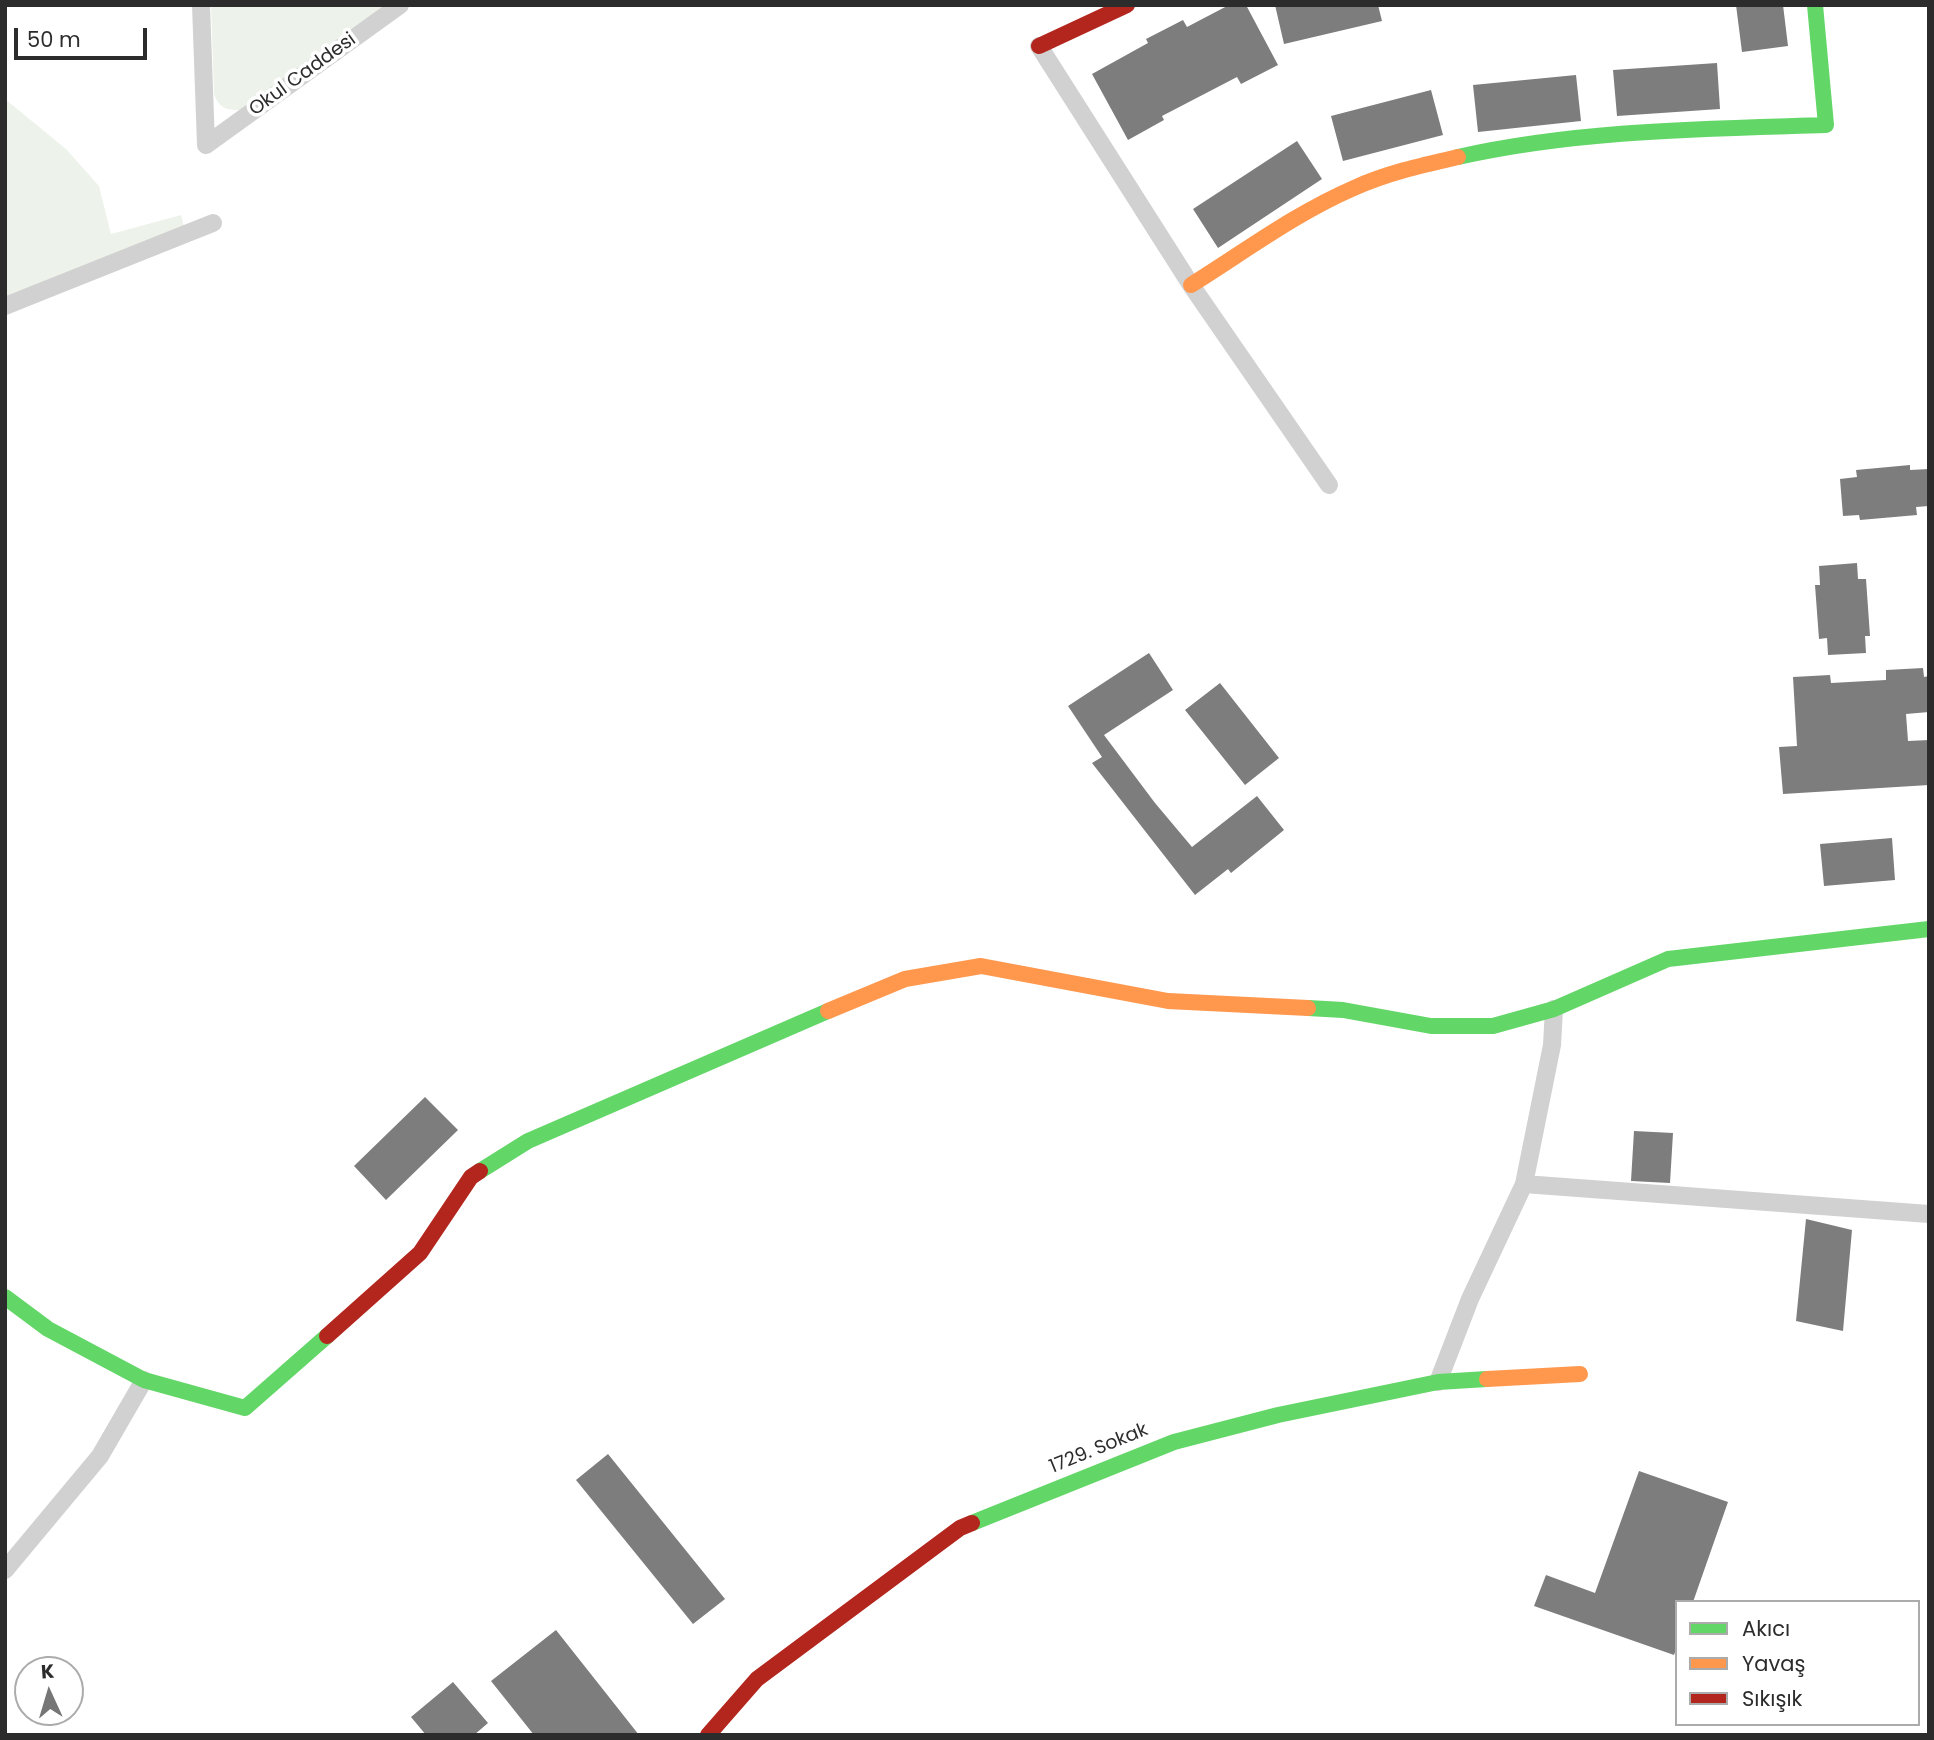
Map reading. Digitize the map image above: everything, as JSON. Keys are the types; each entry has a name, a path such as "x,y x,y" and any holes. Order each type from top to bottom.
{"street":[{"name":"Okul Caddesi","path":"201,5 206,145 400,5"},
{"path":"1127,5 1039,46 1191,285 1329,485"},
{"path":"1191,285 1342,194 1401,171 1470,153 1547,140 1605,134 1826,125 1815,5"},
{"path":"5,306 214,223"},
{"path":"5,1297 48,1329 144,1380 245,1408 420,1254 471,1177 528,1141 905,979 981,966 1168,1001 1343,1010 1431,1026 1493,1026 1554,1009 1668,959 1929,929"},
{"path":"1438,1382 1470,1299 1524,1184 1552,1045 1554,1009"},
{"path":"1524,1184 1929,1214"},
{"name":"1729. Sokak","path":"708,1735 757,1679 960,1528 1174,1442 1278,1415 1438,1382 1580,1374"},
{"path":"5,1570 100,1455 144,1380"}],"shaded area":[{"path":"211,5 386,5 240,110 224,107 214,94"},
{"path":"5,99 66,149 99,186 111,234 181,215 188,240 5,316"}],"building":[{"path":"1229,5 1246,5 1278,65 1241,84 1237,77 1162,116 1164,120 1128,140 1092,74 1148,43 1146,39 1183,20 1187,27"},
{"path":"1275,5 1378,5 1382,21 1284,44"},
{"path":"1736,5 1783,5 1788,46 1742,52"},
{"path":"1717,63 1720,109 1617,116 1613,70"},
{"path":"1576,75 1581,121 1478,132 1473,85"},
{"path":"1431,90 1443,135 1343,161 1331,116"},
{"path":"1297,141 1322,179 1218,248 1193,209"},
{"path":"1910,465 1910,470 1929,469 1929,506 1916,507 1917,515 1860,520 1859,515 1843,516 1840,479 1857,477 1856,470"},
{"path":"1857,563 1858,579 1866,579 1870,636 1865,636 1866,653 1828,655 1827,638 1819,639 1815,585 1820,585 1819,566"},
{"path":"1149,653 1173,690 1104,735 1155,803 1192,847 1257,796 1284,830 1231,873 1228,869 1195,895 1092,763 1102,757 1068,706"},
{"path":"1923,668 1924,677 1929,676 1929,712 1906,714 1908,741 1929,740 1929,785 1783,794 1779,747 1797,746 1793,677 1830,675 1831,683 1886,680 1886,670"},
{"path":"1220,683 1279,758 1245,785 1185,710"},
{"path":"1892,838 1895,880 1824,886 1820,844"},
{"path":"425,1097 458,1130 386,1200 354,1166"},
{"path":"1634,1131 1673,1133 1670,1183 1631,1181"},
{"path":"1806,1219 1852,1230 1843,1331 1796,1321"},
{"path":"608,1454 725,1599 693,1624 576,1480"},
{"path":"1639,1471 1728,1502 1694,1600 1675,1600 1674,1655 1534,1606 1546,1575 1595,1593"},
{"path":"556,1630 639,1735 534,1735 491,1681"},
{"path":"453,1682 488,1723 474,1735 426,1735 411,1717"}],"traffic: fast":[{"path":"1458,157 1595,136 1826,125 1815,5"},
{"path":"1308,1008 1343,1010 1431,1026 1493,1026 1554,1009 1668,959 1929,929"},
{"path":"480,1171 528,1141 828,1011"},
{"path":"5,1297 48,1329 144,1380 245,1408 327,1336"},
{"path":"972,1523 1174,1442 1278,1415 1438,1382 1487,1379"}],"traffic: slow":[{"path":"1191,285 1291,221 1333,198 1392,174 1458,157"},
{"path":"828,1011 905,979 981,966 1168,1001 1308,1008"},
{"path":"1487,1379 1580,1374"}],"traffic: jam":[{"path":"1039,46 1127,5"},
{"path":"327,1336 420,1253 471,1177 480,1171"},
{"path":"708,1735 757,1679 960,1528 972,1523"}]}
